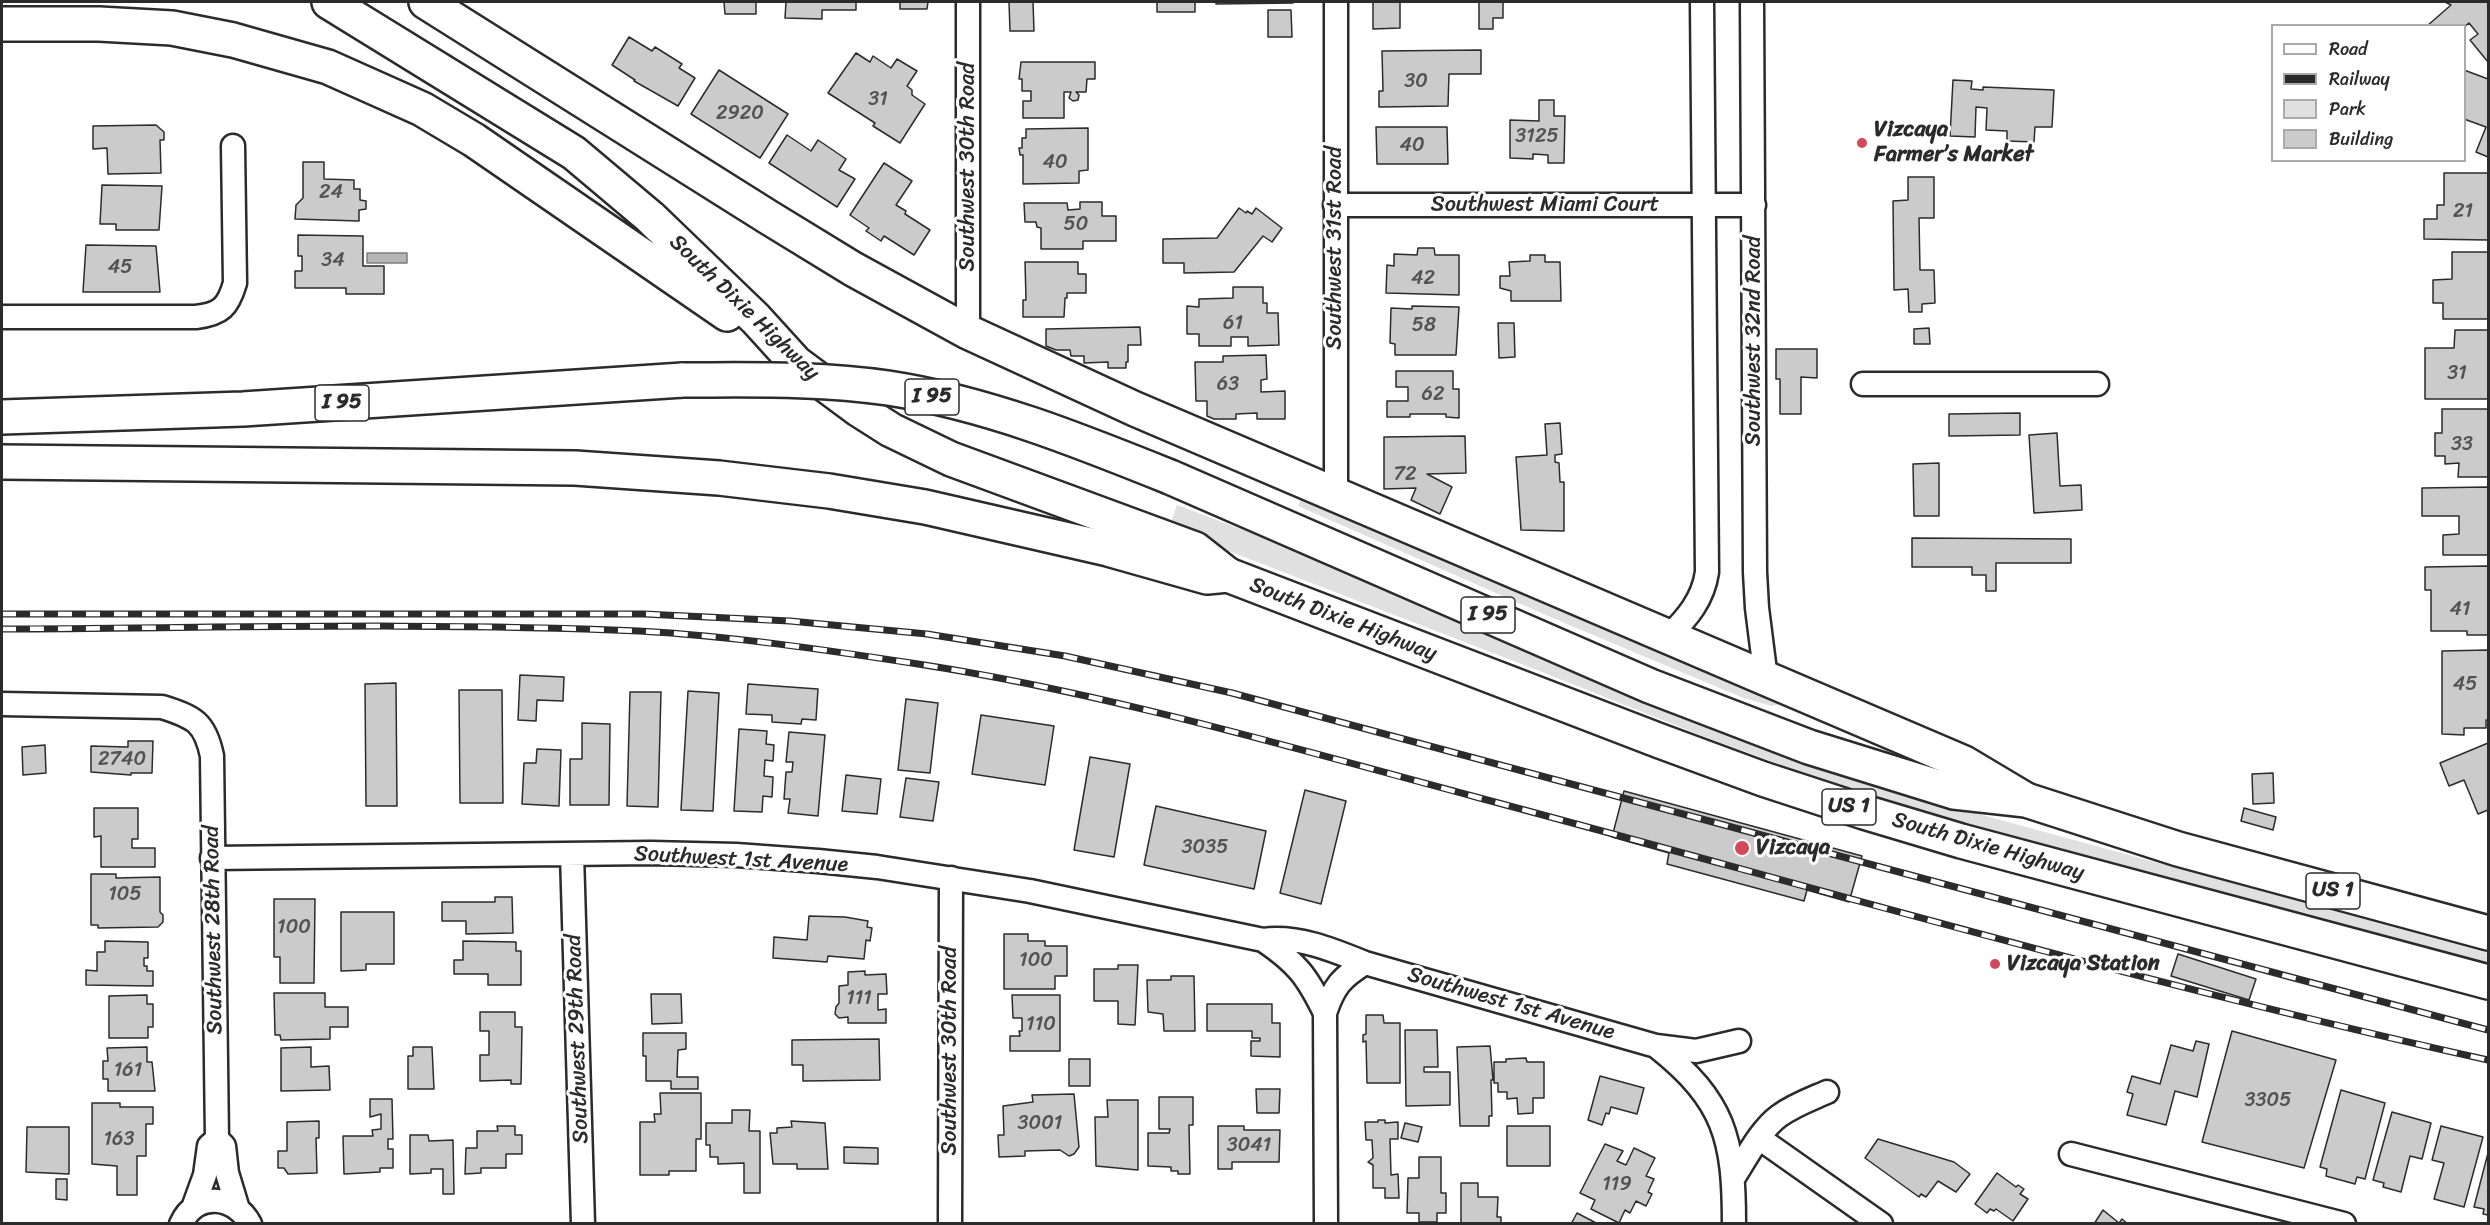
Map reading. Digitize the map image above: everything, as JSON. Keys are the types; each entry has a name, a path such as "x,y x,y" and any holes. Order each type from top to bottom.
{"main road":[{"name":"South Dixie Highway","path":"329,2 574,153 650,217 756,319 782,350 833,392 891,430 923,447 1195,549 1228,575 1753,775 1961,841 2488,982"},
{"path":"426,2 863,275 968,332 1135,409 1964,763 2026,800"},
{"path":"2,24 144,25 204,33 279,51 328,67 422,109 474,140 782,350"},
{"name":"I 95","path":"2,417 266,408 682,380 804,381 879,387 933,397 1031,423 1170,477 1650,686 1765,732 1954,792 2026,800"},
{"path":"2,462 576,468 719,478 829,491 925,507 1108,549 1207,577 1228,575"},
{"name":"US 1","path":"2026,800 2178,849 2488,933"}],"street":[{"name":"Southwest 30th Road","path":"968,2 968,332"},
{"name":"Southwest 31st Road","path":"1336,2 1336,495"},
{"path":"1668,637 1695,607 1706,582 1707,572 1701,2"},
{"name":"Southwest 32nd Road","path":"1752,2 1755,572 1766,679"},
{"path":"2,317 196,317 212,315 222,309 231,298 235,283 233,146"},
{"name":"Southwest Miami Court","path":"1335,205 1754,205"},
{"path":"1863,384 2097,384"},
{"name":"Southwest 28th Road","path":"2,704 162,707 182,713 198,724 208,736 212,756 217,1139 225,1146 227,1173 244,1215"},
{"name":"Southwest 1st Avenue","path":"212,858 572,854 735,855 865,866 1041,893 1263,940 1281,937 1656,1046 1696,1051 1739,1041"},
{"name":"Southwest 29th Road","path":"572,854 584,1224"},
{"name":"Southwest 30th Road","path":"950,1224 951,878"},
{"name":"Southwest 1st Avenue","path":"1263,940 1287,956 1302,973 1325,1013"},
{"path":"1326,1224 1325,1013 1336,986 1347,974 1365,963"},
{"name":"Southwest 1st Avenue","path":"1656,1046 1682,1066 1702,1088 1717,1112 1726,1136 1734,1178"},
{"path":"1734,1224 1734,1178 1759,1138 1778,1116 1827,1092"},
{"path":"1759,1138 1881,1224"},
{"name":"Southwest 28th Road","path":"186,1216 205,1175 209,1146 217,1139"},
{"path":"2071,1154 2344,1224"},
{"path":"162,1224 186,1216 203,1202 214,1200 226,1201 244,1215 270,1224"}],"green space":[{"path":"1302,496 1774,697 1781,704 1771,706 1741,697 1555,619 1298,506"},
{"path":"1177,505 1278,543 1589,678 1778,753 1909,795 2488,953 2488,965 1922,811 1814,777 1700,735 1169,528"}],"shaded area":[{"path":"367,253 407,253 407,263 367,263"}],"building":[{"path":"724,2 756,2 756,14 725,14"},
{"path":"786,2 856,2 856,10 822,10 822,19 785,18"},
{"path":"900,2 928,2 927,9 900,9"},
{"path":"1009,2 1033,2 1034,31 1010,31"},
{"path":"1157,2 1195,2 1195,12 1157,12"},
{"path":"1216,2 1293,2 1293,3 1216,4"},
{"path":"1373,2 1400,2 1400,28 1373,29"},
{"path":"1479,2 1503,2 1503,18 1493,18 1493,29 1479,29"},
{"path":"2445,2 2488,2 2488,62 2470,40 2478,34 2469,23 2466,25 2429,24 2451,5"},
{"path":"1268,10 1291,10 1292,37 1268,37"},
{"path":"629,37 652,51 655,47 682,64 679,68 695,78 678,106 634,81 612,65"},
{"path":"1481,50 1481,74 1449,74 1448,106 1379,107 1379,91 1383,91 1382,51"},
{"path":"856,53 870,62 873,56 891,68 897,59 917,71 907,86 912,90 912,95 925,104 900,143 873,126 875,123 828,93"},
{"path":"1021,62 1095,62 1095,79 1087,79 1086,92 1076,92 1079,95 1078,100 1073,101 1069,98 1071,92 1064,92 1064,118 1023,118 1023,101 1031,101 1031,91 1022,91 1022,79 1019,79"},
{"path":"719,70 788,114 760,158 691,114"},
{"path":"2466,71 2488,79 2488,157 2476,152 2486,127 2466,120"},
{"path":"1953,80 1972,81 1971,89 1983,90 1983,87 2054,90 2052,127 2035,127 2034,142 2007,141 2007,131 1986,130 1987,108 1976,107 1975,137 1950,136"},
{"path":"1539,100 1554,100 1554,116 1565,116 1564,163 1548,163 1548,155 1533,154 1533,159 1510,158 1510,120 1539,121"},
{"path":"156,125 164,132 164,140 160,140 161,173 108,174 107,148 93,149 93,126"},
{"path":"1376,127 1447,127 1448,164 1377,164"},
{"path":"1088,128 1088,170 1079,171 1079,183 1023,184 1023,155 1020,155 1019,148 1022,148 1022,138 1026,138 1026,129"},
{"path":"787,135 811,151 818,140 846,159 839,170 855,179 837,207 769,163"},
{"path":"303,162 324,162 324,179 354,180 354,189 360,189 360,200 366,201 366,209 359,210 359,221 295,219 296,205 303,198"},
{"path":"884,163 912,181 896,205 906,211 905,214 930,230 914,255 884,236 881,241 866,231 869,228 850,215"},
{"path":"2444,173 2488,173 2488,240 2424,239 2424,219 2437,219 2437,205 2444,205"},
{"path":"1908,177 1934,177 1934,218 1919,218 1920,270 1934,270 1935,303 1922,304 1922,312 1909,312 1908,289 1894,290 1893,201 1908,200"},
{"path":"102,185 162,186 159,230 116,230 116,224 100,224"},
{"path":"1080,202 1102,202 1102,216 1116,216 1116,241 1083,241 1083,249 1041,249 1041,228 1037,227 1036,222 1025,222 1024,203 1067,203 1068,210 1080,209"},
{"path":"1239,208 1252,214 1256,208 1282,228 1272,242 1263,236 1234,272 1184,273 1184,263 1163,263 1163,239 1217,238"},
{"path":"298,235 363,236 363,266 384,266 384,294 346,294 346,288 295,288 295,271 302,271 302,256 298,256"},
{"path":"86,245 156,246 160,292 83,292"},
{"path":"1418,248 1434,248 1435,255 1459,255 1459,295 1386,293 1387,265 1394,266 1394,254 1417,255"},
{"path":"2452,252 2488,252 2488,319 2443,319 2443,303 2433,303 2433,280 2452,279"},
{"path":"1530,255 1545,255 1545,262 1560,262 1561,301 1511,301 1511,291 1500,288 1500,276 1510,276 1509,262 1530,261"},
{"path":"1025,262 1078,262 1078,274 1086,274 1086,293 1067,293 1064,317 1023,317 1023,300 1026,300"},
{"path":"1233,287 1263,287 1263,303 1267,303 1267,313 1278,313 1279,345 1248,346 1248,337 1231,337 1231,346 1199,346 1199,334 1187,334 1187,306 1199,307 1199,299 1233,298"},
{"path":"1412,306 1459,307 1456,355 1395,355 1395,344 1390,343 1391,308 1412,309"},
{"path":"1498,323 1514,323 1515,357 1499,358"},
{"path":"1140,327 1141,345 1128,345 1126,368 1108,368 1108,362 1084,363 1084,356 1071,356 1070,350 1056,350 1046,346 1046,329"},
{"path":"1929,328 1930,344 1914,344 1914,329"},
{"path":"2455,330 2488,330 2488,399 2425,399 2425,348 2454,348"},
{"path":"1776,349 1817,349 1817,378 1801,377 1801,414 1780,414 1780,379 1776,379"},
{"path":"1266,355 1267,379 1261,380 1261,392 1285,391 1285,419 1257,419 1257,413 1236,414 1236,419 1214,419 1207,416 1207,401 1196,401 1195,362 1223,362 1223,356"},
{"path":"1396,371 1453,371 1453,389 1459,389 1459,418 1446,417 1446,414 1410,414 1410,417 1387,417 1387,401 1408,401 1408,387 1396,387"},
{"path":"2442,409 2488,409 2488,477 2458,477 2459,463 2445,464 2445,456 2435,456 2435,433 2442,433"},
{"path":"2020,413 2020,435 1949,436 1949,414"},
{"path":"1560,423 1562,454 1555,455 1555,462 1559,463 1560,482 1564,482 1564,531 1521,530 1516,457 1547,455 1545,424"},
{"path":"2057,433 2060,486 2081,485 2082,510 2034,513 2029,435"},
{"path":"1465,436 1466,473 1427,474 1452,487 1440,514 1411,500 1416,488 1384,489 1384,437"},
{"path":"1939,463 1939,516 1914,516 1913,464"},
{"path":"2488,487 2488,555 2443,555 2443,535 2459,534 2459,516 2422,516 2422,488"},
{"path":"1912,538 2071,539 2071,563 1996,563 1996,591 1986,591 1986,575 1972,575 1972,567 1912,567"},
{"path":"2488,566 2488,635 2467,635 2467,631 2431,631 2431,590 2425,590 2425,567"},
{"path":"2488,650 2486,728 2464,728 2464,735 2442,734 2442,651"},
{"path":"520,675 564,677 563,701 537,700 536,721 518,720"},
{"path":"396,683 397,806 366,806 365,684"},
{"path":"748,684 818,689 816,720 802,719 801,724 772,722 772,715 746,714"},
{"path":"459,690 502,690 503,803 460,803"},
{"path":"688,691 719,693 713,811 681,810"},
{"path":"630,692 661,692 658,807 627,806"},
{"path":"906,699 938,703 930,773 898,770"},
{"path":"981,715 1054,726 1045,785 972,774"},
{"path":"582,723 610,724 609,805 570,805 570,759 582,759"},
{"path":"739,729 767,731 766,744 774,745 773,761 765,760 764,776 773,777 772,797 763,796 762,812 734,811"},
{"path":"789,732 825,735 818,816 788,813 790,799 784,799 786,772 792,772 793,762 786,762"},
{"path":"128,741 153,741 152,773 131,773 131,775 91,772 91,746 128,747"},
{"path":"2488,743 2488,810 2478,814 2464,780 2449,786 2440,763"},
{"path":"45,745 46,773 23,775 22,747"},
{"path":"537,749 561,750 559,806 522,804 524,763 536,763"},
{"path":"1090,757 1130,764 1114,857 1074,850"},
{"path":"2273,773 2274,803 2253,804 2252,774"},
{"path":"846,775 881,779 877,814 842,811"},
{"path":"906,778 939,782 933,821 900,817"},
{"path":"1305,790 1346,801 1321,904 1280,893"},
{"path":"1624,791 1862,856 1849,902 1807,890 1804,901 1667,864 1669,853 1612,837"},
{"path":"1156,806 1266,831 1254,889 1144,865"},
{"path":"94,808 138,808 138,839 132,839 132,848 155,848 155,867 101,867 101,836 94,837"},
{"path":"2244,808 2276,817 2273,830 2241,821"},
{"path":"91,874 116,874 116,878 160,877 160,912 163,915 163,922 158,927 98,928 98,925 91,925"},
{"path":"495,897 512,897 513,933 466,934 466,921 442,921 442,902 495,902"},
{"path":"274,899 315,899 314,983 280,983 280,957 274,957"},
{"path":"341,912 394,912 394,964 366,964 366,970 341,971"},
{"path":"809,916 845,917 868,921 867,927 872,928 870,941 866,940 864,959 828,956 827,962 773,958 774,937 807,940"},
{"path":"1004,934 1028,934 1028,941 1045,941 1045,946 1067,946 1067,976 1055,976 1055,989 1004,989"},
{"path":"105,941 148,942 148,958 144,958 144,966 147,966 147,971 153,971 153,986 86,985 86,970 97,971 97,952 105,952"},
{"path":"463,941 516,942 516,951 521,951 521,985 488,985 488,974 454,974 454,960 463,960"},
{"path":"2178,954 2256,979 2249,1000 2171,976"},
{"path":"1118,965 1138,965 1135,1025 1118,1024 1118,1001 1094,1001 1094,969 1118,969"},
{"path":"865,971 865,975 886,974 887,994 878,994 878,1010 886,1009 886,1023 848,1023 848,1017 839,1018 835,1014 839,1003 839,986 848,985 848,972"},
{"path":"1171,976 1194,976 1195,1031 1164,1031 1163,1014 1148,1012 1147,980 1171,980"},
{"path":"274,993 325,993 325,1007 348,1007 348,1027 330,1027 330,1039 281,1040 280,1035 275,1035"},
{"path":"651,994 681,994 682,1023 652,1024"},
{"path":"147,995 147,1004 153,1004 153,1027 148,1027 148,1038 109,1038 109,996"},
{"path":"1012,995 1060,995 1060,1051 1010,1051 1010,1036 1020,1036 1019,1031 1022,1031 1022,1018 1013,1018"},
{"path":"1207,1004 1272,1004 1272,1023 1280,1023 1280,1057 1251,1056 1251,1041 1260,1041 1260,1038 1252,1038 1252,1031 1207,1031"},
{"path":"480,1012 515,1012 515,1027 522,1027 521,1084 511,1084 511,1080 480,1081 480,1055 489,1055 489,1031 480,1031"},
{"path":"1366,1015 1383,1015 1384,1023 1400,1023 1400,1083 1367,1083 1366,1041 1363,1042 1363,1035 1366,1034"},
{"path":"1405,1030 1437,1030 1438,1067 1424,1067 1424,1072 1450,1072 1450,1105 1406,1106"},
{"path":"2232,1031 2336,1060 2304,1168 2202,1142"},
{"path":"643,1033 686,1033 686,1049 678,1050 677,1077 698,1077 698,1089 671,1089 671,1081 646,1081"},
{"path":"879,1039 880,1080 803,1081 803,1065 792,1065 792,1040"},
{"path":"2196,1041 2209,1044 2197,1097 2175,1091 2166,1125 2127,1115 2133,1094 2127,1092 2132,1076 2160,1084 2171,1045 2193,1051"},
{"path":"1490,1046 1493,1080 1491,1080 1492,1116 1489,1116 1489,1126 1460,1126 1457,1047"},
{"path":"147,1047 147,1062 152,1062 155,1091 108,1091 108,1079 103,1079 103,1061 108,1061 107,1048"},
{"path":"311,1047 311,1067 329,1066 330,1090 281,1091 281,1048"},
{"path":"413,1047 432,1047 434,1089 408,1089 408,1056 413,1056"},
{"path":"1526,1058 1527,1062 1544,1062 1544,1098 1533,1098 1533,1113 1518,1114 1517,1098 1507,1099 1507,1092 1498,1092 1498,1083 1494,1083 1494,1062"},
{"path":"1069,1059 1090,1059 1090,1086 1069,1086"},
{"path":"1600,1076 1644,1088 1637,1114 1611,1107 1602,1125 1588,1120"},
{"path":"1256,1089 1280,1089 1279,1113 1257,1113"},
{"path":"2341,1090 2385,1103 2365,1179 2357,1177 2355,1184 2326,1176 2327,1169 2320,1167"},
{"path":"660,1093 701,1093 701,1139 696,1139 696,1171 669,1171 669,1175 640,1175 640,1122 655,1122 654,1114 661,1114"},
{"path":"1074,1094 1079,1147 1074,1154 1069,1156 1060,1150 1025,1151 1025,1156 999,1157 998,1135 1004,1135 1003,1106 1033,1102 1032,1095"},
{"path":"1159,1097 1193,1097 1193,1125 1189,1125 1190,1174 1178,1174 1178,1171 1171,1171 1171,1167 1148,1166 1148,1133 1169,1133 1170,1129 1159,1129"},
{"path":"370,1099 392,1099 393,1139 388,1139 388,1149 393,1149 393,1168 380,1168 380,1172 344,1174 343,1136 373,1136 372,1130 381,1129 381,1114 370,1117"},
{"path":"1107,1100 1138,1100 1138,1170 1096,1166 1095,1117 1108,1117"},
{"path":"92,1103 120,1103 120,1107 153,1107 153,1124 146,1124 146,1156 137,1156 137,1195 117,1195 117,1166 92,1164"},
{"path":"732,1110 750,1110 749,1131 760,1131 760,1193 744,1193 744,1163 718,1164 718,1157 710,1157 710,1145 706,1145 706,1123 732,1123"},
{"path":"2392,1112 2431,1123 2422,1159 2410,1156 2401,1192 2383,1187 2384,1183 2373,1180"},
{"path":"1378,1120 1385,1120 1385,1123 1398,1122 1398,1139 1390,1139 1391,1175 1398,1174 1399,1198 1385,1198 1385,1188 1373,1188 1373,1165 1368,1162 1373,1158 1372,1140 1366,1140 1365,1122 1378,1122"},
{"path":"319,1121 319,1138 316,1138 317,1173 288,1174 284,1168 278,1168 278,1151 287,1151 287,1122"},
{"path":"791,1121 825,1123 828,1169 797,1169 797,1164 773,1164 770,1133 777,1133 777,1128 792,1127"},
{"path":"1405,1123 1422,1127 1418,1142 1401,1138"},
{"path":"497,1126 515,1126 515,1135 522,1135 522,1154 506,1154 506,1168 481,1168 481,1173 465,1174 466,1148 477,1148 477,1131 498,1131"},
{"path":"1218,1126 1244,1126 1244,1130 1280,1130 1279,1162 1232,1162 1232,1169 1218,1169"},
{"path":"1507,1126 1550,1126 1550,1166 1507,1166"},
{"path":"2441,1126 2483,1137 2464,1207 2434,1199 2444,1163 2432,1160"},
{"path":"27,1127 69,1127 69,1174 26,1172"},
{"path":"410,1135 428,1135 429,1141 453,1140 454,1194 443,1194 443,1169 431,1169 431,1173 410,1174"},
{"path":"1878,1139 1954,1162 1970,1174 1956,1192 1938,1181 1926,1197 1921,1194 1919,1197 1865,1158"},
{"path":"1605,1144 1623,1151 1617,1161 1626,1165 1634,1148 1655,1158 1646,1176 1654,1179 1648,1192 1652,1194 1646,1206 1636,1201 1630,1213 1625,1210 1619,1223 1591,1209 1595,1200 1580,1193"},
{"path":"844,1147 878,1148 878,1164 844,1163"},
{"path":"2488,1153 2488,1215 2483,1214 2484,1209 2474,1207"},
{"path":"1419,1157 1441,1157 1441,1193 1446,1193 1446,1213 1437,1213 1437,1222 1419,1222 1419,1213 1407,1213 1408,1178 1419,1178"},
{"path":"1997,1173 2016,1187 2018,1185 2024,1189 2020,1194 2028,1199 2013,1221 1996,1209 1994,1211 1990,1209 1987,1213 1975,1204"},
{"path":"56,1179 67,1179 67,1200 56,1199"},
{"path":"1461,1183 1478,1183 1478,1197 1498,1197 1497,1217 1501,1217 1501,1224 1461,1224"},
{"path":"2103,1210 2119,1223 2122,1219 2128,1224 2094,1224"},
{"path":"1577,1213 1598,1224 1571,1224"}],"railway":[{"path":"2,614 644,614 790,621 927,634 1065,656 1232,693 2488,1030"},
{"path":"2,629 400,626 639,631 779,644 989,676 1199,723 2107,968 2488,1060"}],"place":[{"name":"Vizcaya Farmer’s Market","path":"1862,143"},
{"name":"Vizcaya","path":"1742,848"},
{"name":"Vizcaya Station","path":"1995,964"}]}
